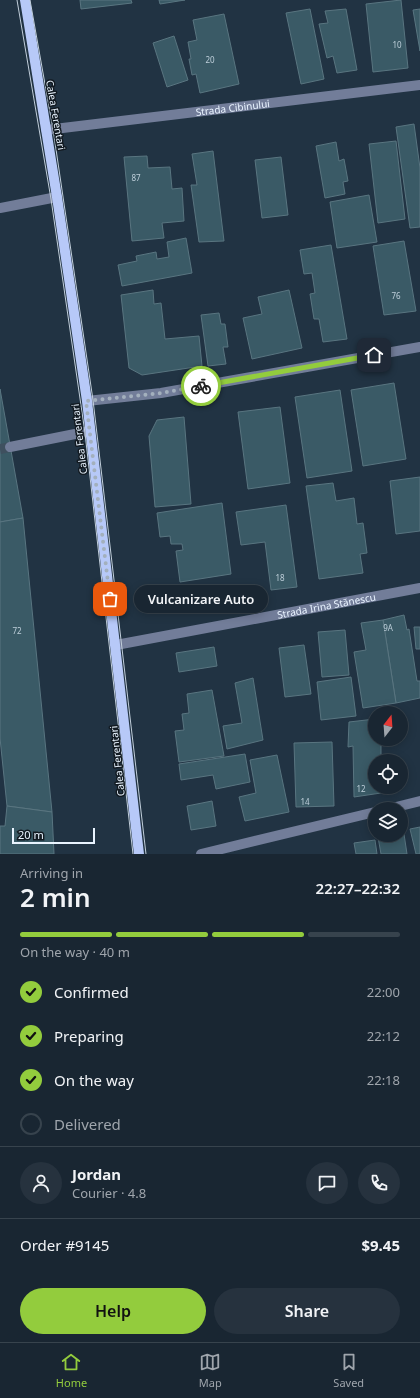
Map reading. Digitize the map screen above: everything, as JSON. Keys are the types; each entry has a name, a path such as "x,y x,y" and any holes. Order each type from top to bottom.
{"main road":[{"name":"Calea Ferentari","path":"25,0 57,197 86,401 116,645 139,854"}],"street":[{"name":"Strada Cibinului","path":"46,130 420,85"},
{"path":"0,208 57,197"},
{"path":"86,401 161,393 420,346"},
{"path":"10,447 90,431"},
{"name":"Strada Irina Stănescu","path":"116,645 420,588"},
{"path":"408,804 420,801"},
{"path":"201,854 368,814"}],"building":[{"path":"80,0 131,0 132,3 81,9"},
{"path":"159,0 185,0 160,4"},
{"path":"401,0 408,68 373,72 366,4"},
{"path":"310,9 324,79 301,84 286,13"},
{"path":"346,9 357,70 337,73 333,56 327,58 319,24 328,23 325,11"},
{"path":"420,9 420,51 413,10"},
{"path":"224,14 239,84 200,93 196,74 192,75 189,59 191,59 188,42 197,40 193,20"},
{"path":"174,36 188,80 167,87 153,43"},
{"path":"414,124 420,168 420,227 410,228 396,127"},
{"path":"396,141 405,219 378,223 369,144"},
{"path":"336,142 339,161 344,159 348,181 343,182 345,194 325,198 316,146"},
{"path":"213,151 224,241 199,242 191,185 197,185 192,154"},
{"path":"147,156 148,168 170,167 172,189 182,188 184,221 162,223 164,238 132,241 124,157"},
{"path":"281,157 288,215 262,218 255,160"},
{"path":"369,195 377,242 337,248 330,202"},
{"path":"186,238 192,273 122,286 118,265 137,261 136,256 156,252 157,259 169,257 167,242"},
{"path":"404,241 416,311 384,315 373,246"},
{"path":"331,245 347,339 323,342 319,319 314,319 310,294 315,293 312,273 304,274 300,250"},
{"path":"153,290 154,304 161,303 165,339 199,336 202,366 142,375 129,368 121,295"},
{"path":"289,290 302,348 252,359 243,318 262,314 258,297"},
{"path":"219,313 221,324 225,324 228,347 223,347 226,364 208,366 201,315"},
{"path":"394,383 406,459 363,466 351,390"},
{"path":"0,389 23,518 0,522"},
{"path":"340,390 352,471 307,478 295,397"},
{"path":"280,407 290,483 248,489 238,412"},
{"path":"184,417 191,504 155,507 149,436 157,420"},
{"path":"420,477 420,531 396,534 390,481"},
{"path":"333,483 336,501 354,498 357,524 363,523 367,553 360,554 363,573 319,579 306,486"},
{"path":"222,503 231,574 180,582 176,551 183,550 182,544 171,544 170,536 160,537 157,513"},
{"path":"286,505 297,587 271,590 265,542 241,545 236,512"},
{"path":"23,518 52,812 7,806 0,738 0,522"},
{"path":"404,615 407,630 409,629 417,681 420,681 420,698 396,703 383,620"},
{"path":"383,620 396,703 368,706 363,708 354,652 366,650 361,623"},
{"path":"414,627 420,627 420,649 416,649"},
{"path":"345,630 349,675 322,677 318,632"},
{"path":"304,645 311,694 285,697 279,648"},
{"path":"214,647 217,666 179,672 176,653"},
{"path":"351,677 356,716 321,720 317,682"},
{"path":"253,678 263,740 227,749 223,726 242,723 235,683"},
{"path":"212,690 224,756 179,762 175,731 184,730 182,714 189,713 187,694"},
{"path":"368,720 368,746 381,746 381,754 368,754 368,794 374,794 354,797 353,746 348,747 349,722"},
{"path":"332,742 334,806 296,807 294,743"},
{"path":"245,754 250,782 216,789 213,775 181,780 179,764"},
{"path":"277,755 289,812 245,821 239,797 256,793 250,760"},
{"path":"212,801 216,826 191,830 187,806"},
{"path":"7,806 52,812 54,854 0,854 0,826 5,826"},
{"path":"420,827 420,854 416,854 410,829"},
{"path":"368,841 375,842 377,854 356,854 354,843"},
{"path":"379,842 405,842 407,854 381,854"}],"tunnel":[{"path":"0,449 10,447"}],"tram line":[{"path":"17,0 51,199 85,433 133,854"},
{"path":"30,0 53,129 93,400 146,854"}],"way so far":[{"path":"110,599 86,401 132,397 201,386"}],"place":[{"name":"Vulcanizare Auto","path":"110,599"}],"route":[{"path":"201,386 374,355"}]}
